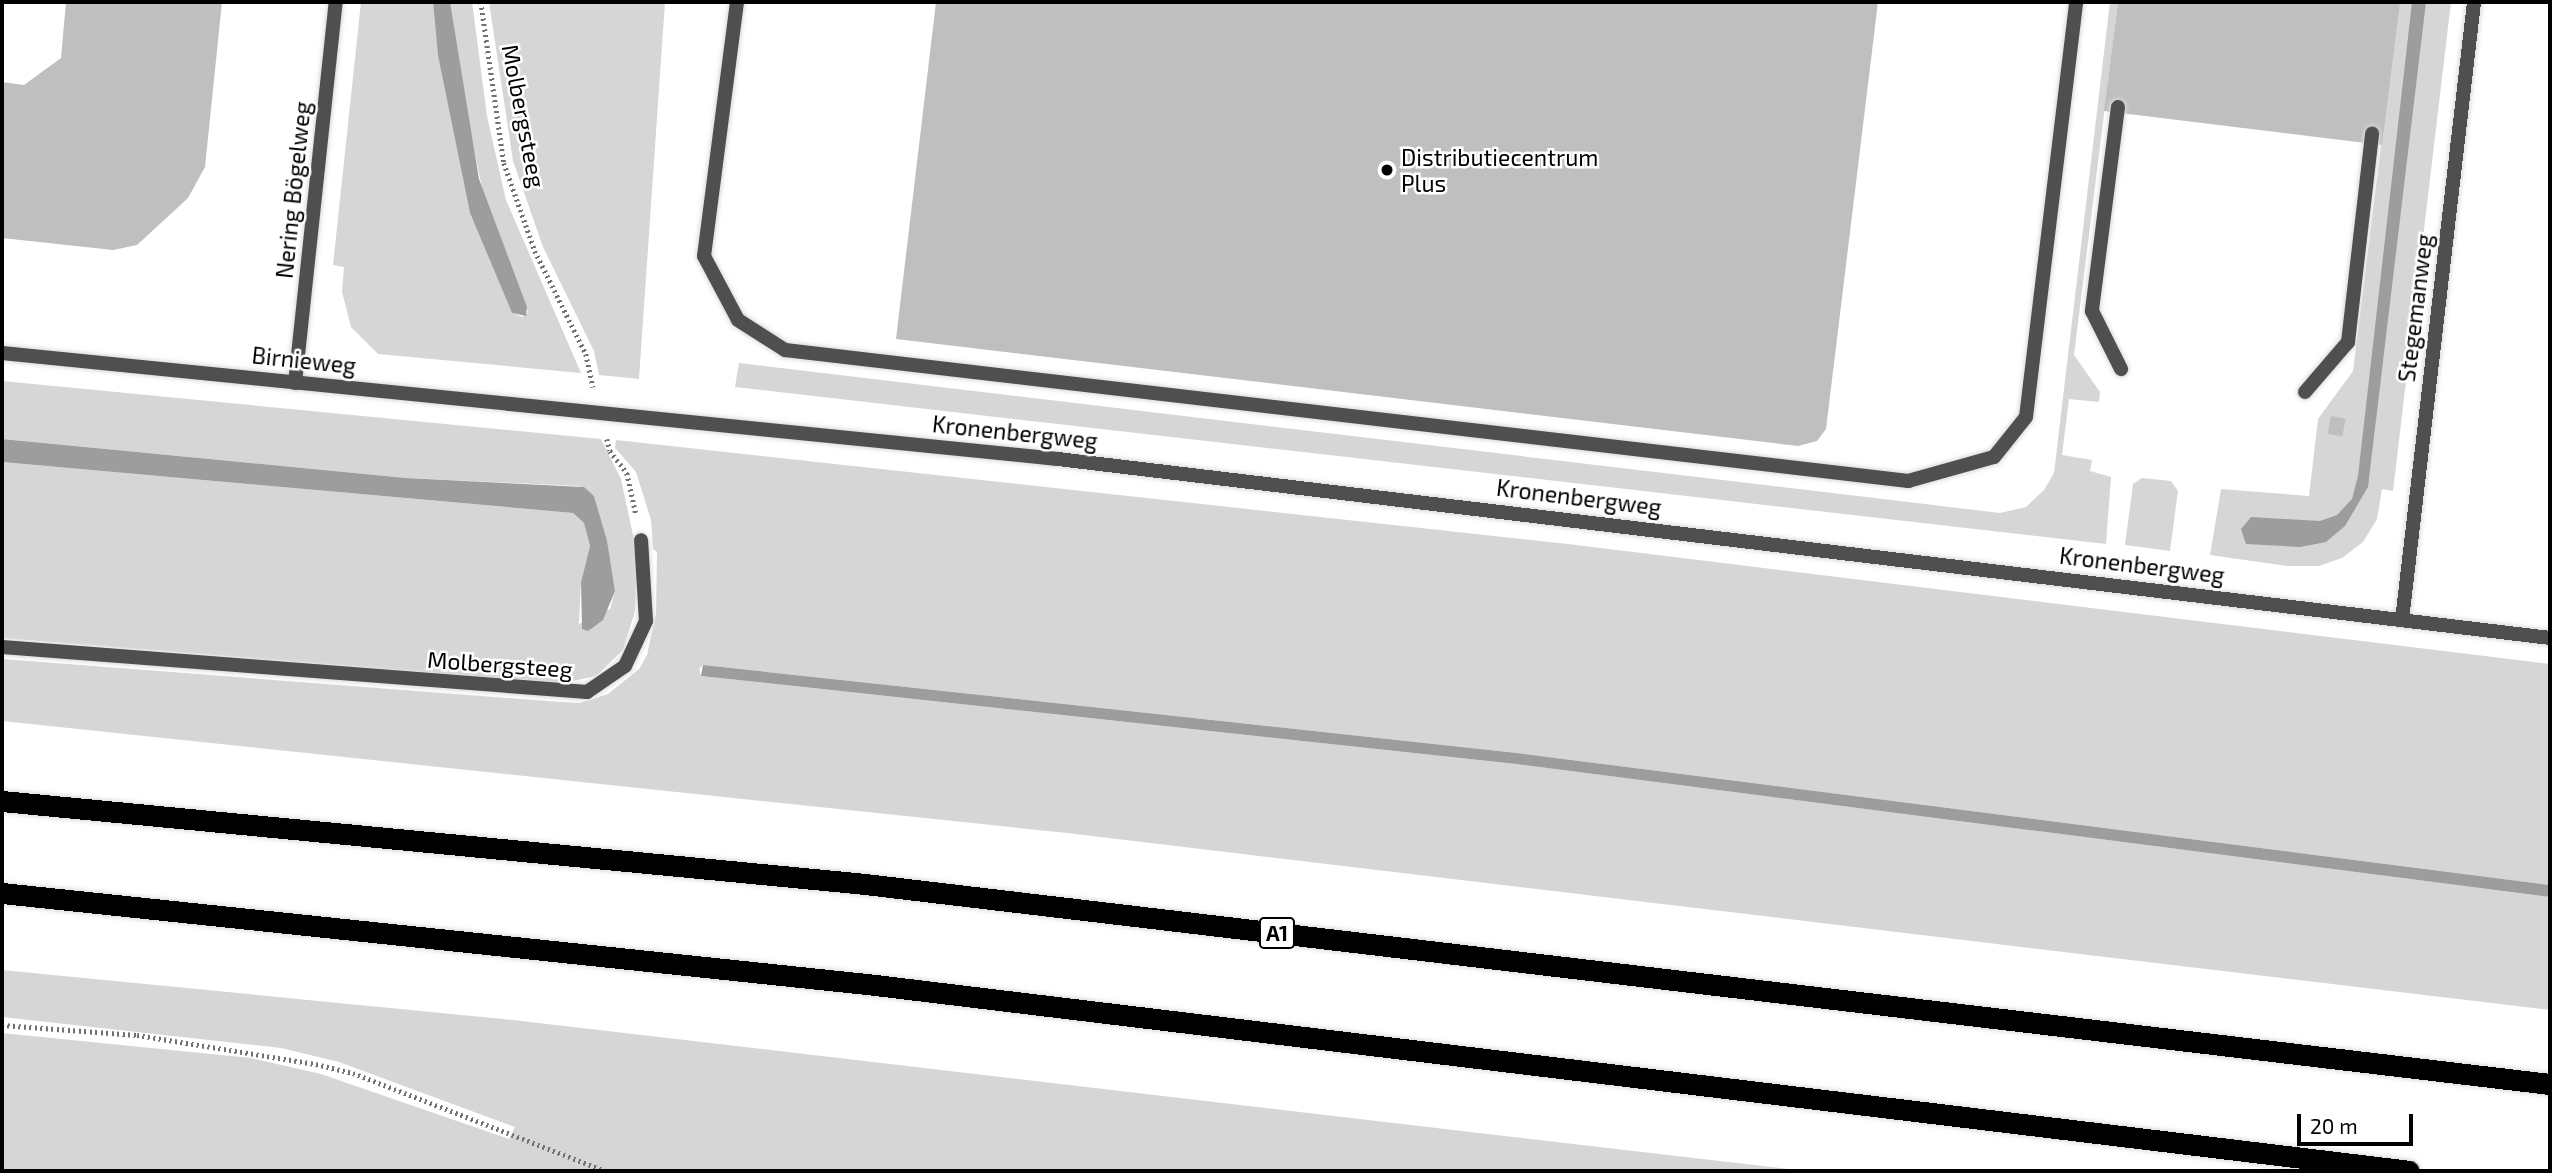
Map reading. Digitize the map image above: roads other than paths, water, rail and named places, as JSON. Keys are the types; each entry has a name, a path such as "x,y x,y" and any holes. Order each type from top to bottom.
{"highway":[{"name":"A1","path":"2,801 865,884 2550,1084"},
{"path":"2,893 881,986 2409,1171"}],"street":[{"name":"Nering Bögelweg","path":"295,383 336,2"},
{"path":"737,2 704,256 738,320 785,350 1908,481 1994,457 2026,417 2076,2"},
{"name":"Stegemanweg","path":"2402,620 2474,2"},
{"path":"2118,107 2092,311 2121,369"},
{"path":"2305,392 2348,341 2372,133"},
{"name":"Birnieweg","path":"2,353 601,412"},
{"name":"Kronenbergweg","path":"601,412 1396,498 2550,638"},
{"name":"Molbergsteeg","path":"2,648 587,692 625,666 646,621 641,540"}],"place":[{"name":"Distributiecentrum Plus","path":"1387,170"}]}
